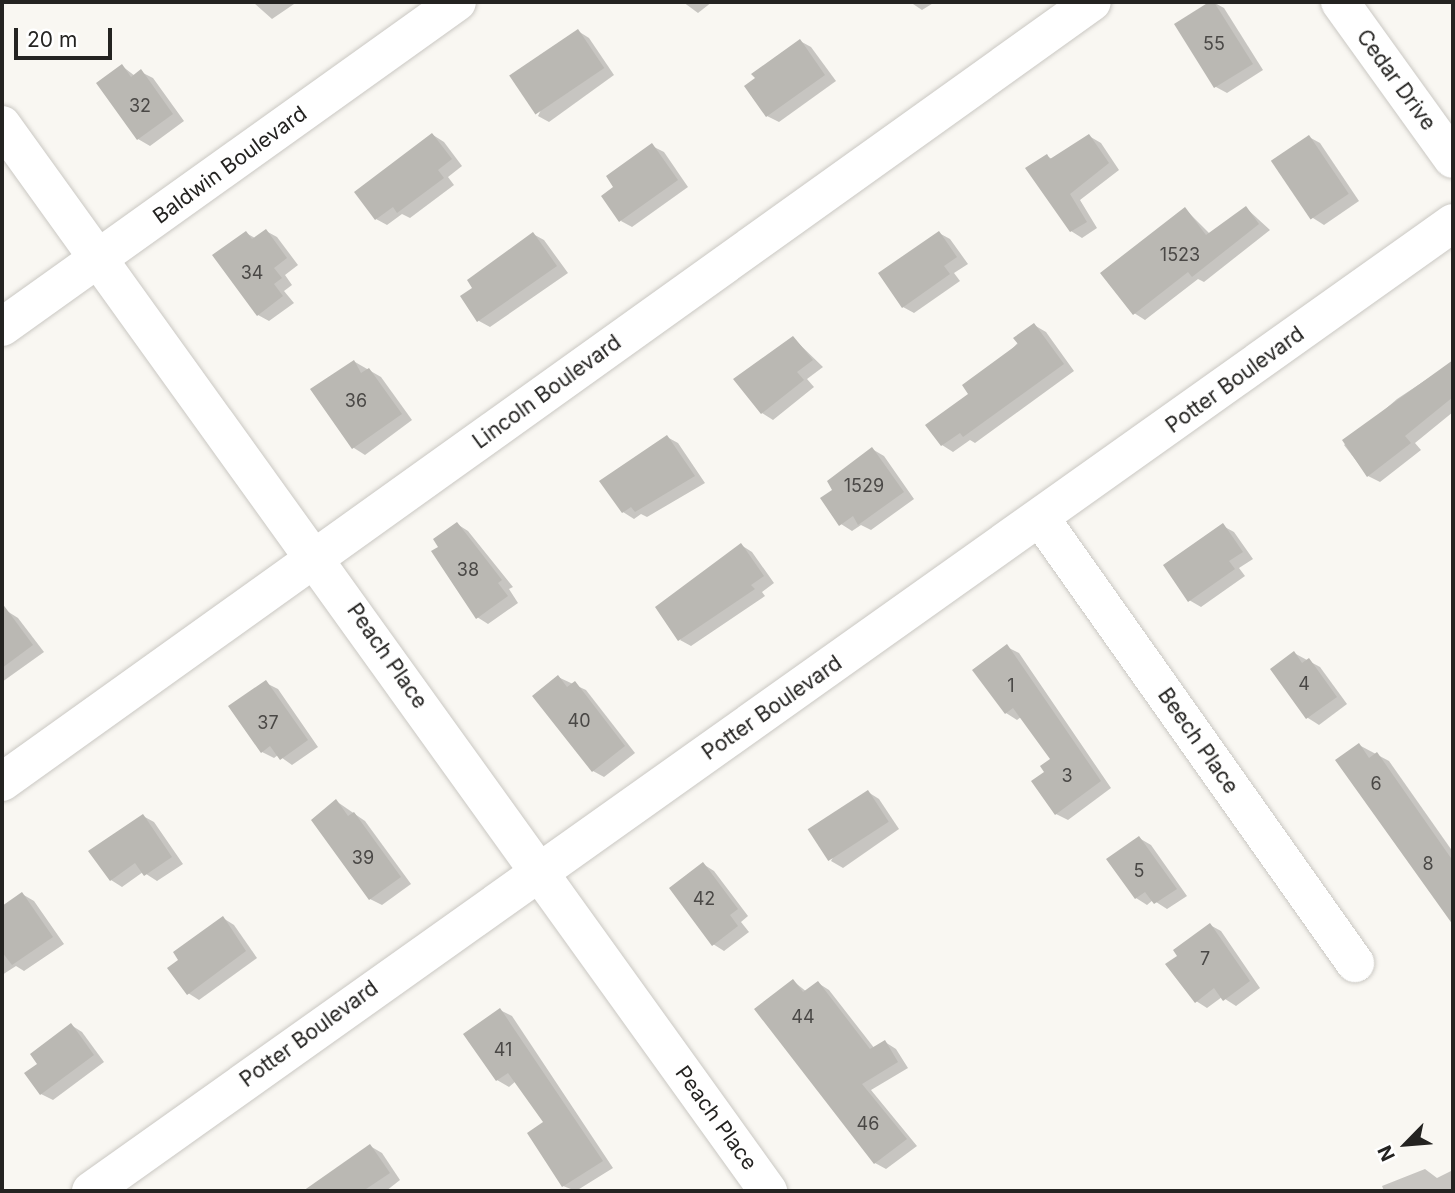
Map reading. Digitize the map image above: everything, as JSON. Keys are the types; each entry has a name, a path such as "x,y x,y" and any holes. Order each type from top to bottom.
{"street":[{"name":"Baldwin Boulevard","path":"2,327 457,2"},
{"name":"Lincoln Boulevard","path":"2,782 318,559 1092,2"},
{"name":"Cedar Drive","path":"1340,2 1453,159"},
{"name":"Peach Place","path":"2,125 318,559 768,1191"},
{"name":"Potter Boulevard","path":"91,1191 539,869 1041,519 1453,223"},
{"name":"Beech Place","path":"1041,519 1355,963"}],"building":[{"path":"1209,2 1214,2 1253,64 1214,88 1174,24"},
{"path":"578,29 604,68 535,114 509,75"},
{"path":"800,39 825,75 766,117 744,86 755,78 751,74"},
{"path":"122,64 131,77 141,69 173,114 137,140 96,83"},
{"path":"432,133 452,159 438,170 444,178 397,213 393,207 375,220 354,192"},
{"path":"1089,134 1109,163 1070,194 1087,222 1070,232 1025,168 1047,154 1050,159"},
{"path":"1309,135 1349,194 1311,220 1271,161"},
{"path":"652,143 678,180 619,222 601,196 613,187 606,176"},
{"path":"1246,206 1259,224 1192,277 1188,272 1133,315 1100,273 1185,207 1206,235"},
{"path":"266,229 287,258 274,268 282,278 274,284 283,296 257,316 212,255 246,231 252,239"},
{"path":"939,231 957,257 944,266 950,274 902,308 878,273"},
{"path":"533,232 557,266 477,322 460,296 472,288 467,280"},
{"path":"1034,323 1064,364 963,437 960,433 941,446 925,425 968,394 962,385 1018,344 1013,338"},
{"path":"793,336 813,360 797,372 804,380 761,414 733,379"},
{"path":"354,360 361,373 369,368 402,414 352,449 310,389"},
{"path":"1453,360 1453,397 1405,436 1411,443 1367,477 1342,440"},
{"path":"667,435 695,476 635,512 631,507 622,513 599,481"},
{"path":"872,447 904,492 858,525 853,516 839,526 820,498 832,490 827,481"},
{"path":"457,522 502,580 498,583 508,596 476,619 431,551 438,547 433,539"},
{"path":"1223,523 1243,552 1229,561 1235,569 1188,602 1163,565"},
{"path":"741,543 764,576 751,585 755,589 678,641 655,607"},
{"path":"2,603 33,645 2,668"},
{"path":"1007,644 1101,781 1055,815 1031,781 1044,772 1040,766 1050,759 1013,708 1005,714 972,670"},
{"path":"1294,651 1302,663 1309,658 1337,697 1306,719 1270,669"},
{"path":"558,675 567,687 575,681 625,746 592,772 532,696"},
{"path":"266,680 308,740 280,760 270,746 261,753 228,706"},
{"path":"1359,743 1369,758 1377,752 1453,861 1453,925 1335,760"},
{"path":"868,790 889,822 828,861 808,829"},
{"path":"336,799 348,816 354,812 401,877 369,900 311,820"},
{"path":"143,814 172,857 144,876 135,863 110,881 88,851"},
{"path":"1139,836 1177,889 1154,904 1145,892 1135,899 1106,859"},
{"path":"703,862 738,909 730,915 738,926 712,946 669,888"},
{"path":"22,892 53,937 12,965 2,952 2,906"},
{"path":"223,916 246,951 187,995 167,968 178,960 173,952"},
{"path":"1210,923 1250,981 1223,1001 1214,988 1195,1003 1165,964 1177,956 1173,950"},
{"path":"793,979 803,992 818,981 870,1049 885,1040 898,1062 862,1084 907,1139 874,1164 754,1009"},
{"path":"500,1008 603,1161 562,1187 527,1133 543,1122 508,1073 496,1081 463,1034"},
{"path":"71,1023 94,1055 40,1095 24,1073 37,1064 30,1054"},
{"path":"370,1144 390,1173 363,1191 303,1191"}]}
